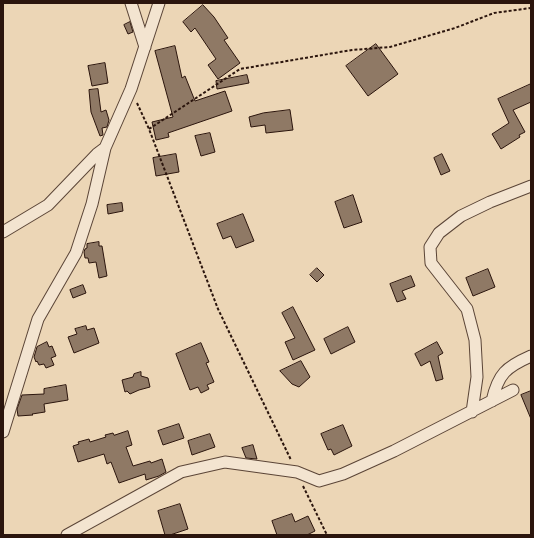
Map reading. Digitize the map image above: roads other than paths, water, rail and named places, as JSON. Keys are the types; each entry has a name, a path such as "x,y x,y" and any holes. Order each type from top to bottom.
{"street":[{"path":"131,3 145,47"},
{"path":"3,432 38,319 76,253 92,204 105,148 131,89 159,3"},
{"path":"3,232 48,205 97,154 105,148"},
{"path":"472,412 477,377 475,340 468,309 431,262 430,247 439,233 460,216 490,202 531,186"},
{"path":"492,401 495,386 505,370 531,356"},
{"path":"67,535 181,472 225,462 297,472 319,481 343,474 394,451 513,390"}]}
